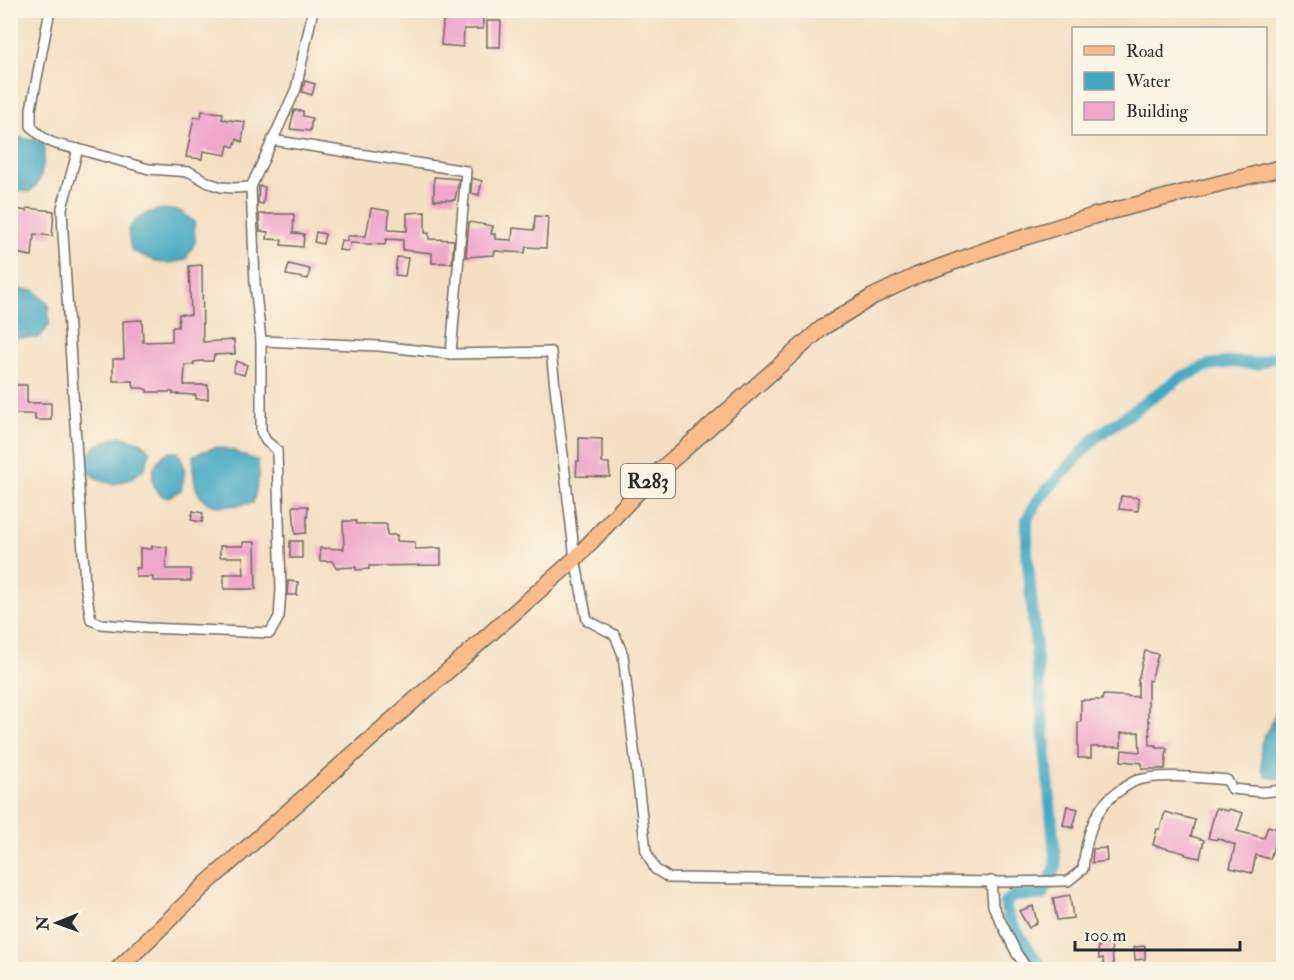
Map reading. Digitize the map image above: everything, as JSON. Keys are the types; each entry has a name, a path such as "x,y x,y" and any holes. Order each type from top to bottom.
{"main road":[{"name":"R283","path":"117,969 207,884 575,559 648,481 822,328 872,297 918,275 1003,244 1093,216 1284,167"}],"street":[{"path":"50,10 32,109 31,126 41,138 56,145 149,169 190,172 221,187 251,187"},
{"path":"78,149 62,208 85,584 91,620 101,624 270,633 275,628 279,617 281,590 277,450 266,441 261,431 261,341 255,283 251,187 296,89 313,10"},
{"path":"272,141 466,171 451,354"},
{"path":"261,341 368,345 451,354 551,352 575,559 587,621 615,635 623,655 646,851 654,869 669,878 1068,881 1083,869 1086,842 1094,819 1110,796 1137,780 1174,776 1197,777 1227,780 1232,789 1262,792 1284,790"},
{"path":"996,882 993,906 1017,954 1028,969"}],"water":[{"path":"11,136 39,141 45,145 41,177 29,192 11,189"},
{"path":"163,209 180,211 194,222 195,242 186,259 164,263 131,250 128,230 131,225 143,215"},
{"path":"10,290 34,290 49,305 49,325 39,338 19,338 11,335"},
{"path":"119,436 142,443 150,452 145,468 131,479 115,484 101,481 87,471 87,457 97,445"},
{"path":"216,447 231,450 258,461 259,476 253,503 214,505 199,495 193,472 193,455"},
{"path":"169,452 178,452 184,471 181,490 167,498 155,488 153,475 158,462"},
{"path":"1283,694 1283,779 1266,777 1262,769 1261,745"}],"building":[{"path":"444,11 483,15 483,29 464,29 463,47 441,45"},
{"path":"487,21 501,21 500,47 487,47"},
{"path":"305,81 315,84 312,95 302,92"},
{"path":"294,110 303,111 303,116 312,118 310,131 290,129"},
{"path":"202,111 223,113 222,119 245,122 242,142 237,139 234,147 228,145 226,155 203,151 202,159 186,157 194,117 201,118"},
{"path":"434,177 459,179 455,200 434,200"},
{"path":"472,178 482,181 479,195 471,193"},
{"path":"259,186 265,187 263,204 258,203"},
{"path":"10,208 27,211 27,208 54,211 52,236 34,234 32,256 10,252"},
{"path":"371,208 389,211 388,230 407,231 407,213 425,212 425,233 429,233 429,239 454,240 452,263 432,263 432,253 403,250 403,240 386,239 385,245 350,243 349,251 339,250 341,240 347,241 347,236 366,236"},
{"path":"259,214 294,214 293,233 304,234 303,247 281,245 282,240 267,239 268,232 260,231"},
{"path":"535,216 548,217 546,248 526,247 525,253 495,251 494,255 466,257 469,222 493,226 491,234 495,234 495,239 512,240 513,228 534,230"},
{"path":"316,232 325,234 323,244 314,242"},
{"path":"397,257 408,258 405,276 395,275"},
{"path":"289,264 310,269 308,279 286,275"},
{"path":"202,265 203,342 234,340 235,354 214,355 213,361 185,365 184,385 208,385 208,399 196,399 196,395 173,394 173,392 147,392 143,388 134,388 133,381 113,381 113,359 124,359 123,321 142,320 143,342 172,341 172,327 178,327 179,314 191,315 189,266"},
{"path":"236,361 247,365 244,375 233,372"},
{"path":"10,385 27,385 27,403 51,403 51,420 35,420 35,414 10,414"},
{"path":"579,438 602,439 602,463 609,463 610,477 576,476 577,461 579,461"},
{"path":"1121,496 1139,498 1138,511 1119,509"},
{"path":"293,506 308,506 306,533 295,534"},
{"path":"193,511 203,513 202,522 191,520"},
{"path":"343,521 356,521 356,524 387,524 387,535 397,535 397,541 415,542 415,549 441,548 441,565 369,566 369,569 356,570 356,567 336,568 332,561 320,561 320,548 344,549"},
{"path":"290,541 302,541 302,558 290,558"},
{"path":"243,542 255,542 256,589 224,589 224,574 244,574 243,557 220,557 220,546 243,546"},
{"path":"152,546 167,547 166,569 191,569 191,581 153,581 153,577 136,577 136,568 140,568 140,548 152,549"},
{"path":"288,581 298,582 297,595 287,595"},
{"path":"1145,651 1158,654 1151,681 1148,680 1148,721 1150,745 1156,745 1156,748 1167,748 1165,769 1142,769 1142,763 1121,761 1122,750 1140,752 1139,732 1121,733 1121,747 1091,747 1091,758 1078,758 1078,722 1081,722 1081,700 1102,700 1103,695 1138,697 1138,680"},
{"path":"1067,806 1078,809 1073,828 1063,825"},
{"path":"1216,808 1243,813 1237,831 1264,838 1268,826 1284,831 1284,849 1274,846 1270,859 1256,855 1252,873 1230,868 1235,845 1217,838 1216,840 1208,838"},
{"path":"1165,812 1195,820 1191,836 1204,840 1200,858 1153,845"},
{"path":"1106,848 1107,861 1092,863 1093,849"},
{"path":"1070,895 1073,918 1057,920 1053,898"},
{"path":"1033,906 1037,922 1029,928 1019,911"},
{"path":"1111,944 1114,969 1104,969 1103,958 1099,959 1098,946"},
{"path":"1145,946 1145,959 1135,960 1134,947"}],"waterway":[{"path":"1043,970 1015,928 1005,903 1013,896 1042,895 1056,867 1027,552 1027,519 1039,499 1095,438 1180,378 1209,365 1233,362 1257,364 1284,353"}]}
